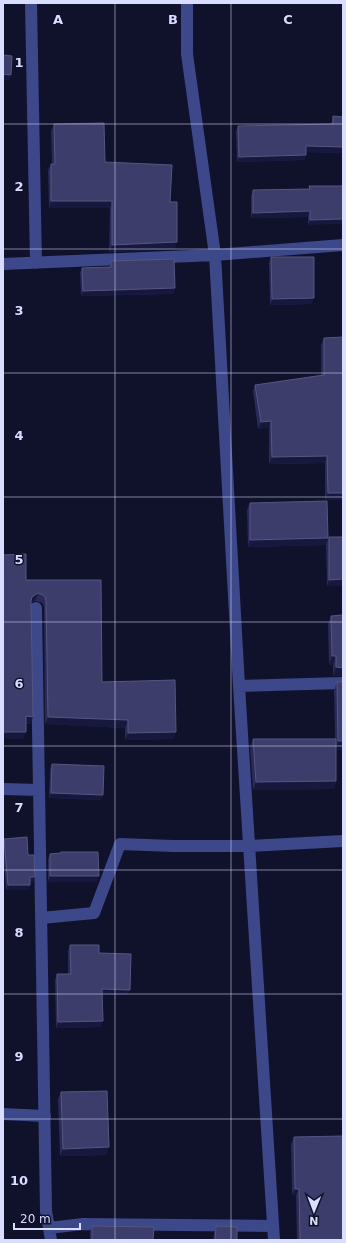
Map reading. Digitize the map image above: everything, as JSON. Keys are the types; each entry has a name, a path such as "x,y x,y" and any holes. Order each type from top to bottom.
{"street":[{"path":"30,3 36,263"},
{"path":"187,3 187,54 215,255 239,686 274,1240"},
{"path":"3,264 215,255 343,245"},
{"path":"36,608 46,1211 50,1234 83,1224 273,1226"},
{"path":"239,686 343,683"},
{"path":"3,789 39,790"},
{"path":"41,918 94,913 120,844 249,846 343,841"},
{"path":"3,1114 45,1116"}],"building":[{"path":"3,55 12,56 11,75 3,74"},
{"path":"333,116 343,117 343,147 306,146 306,155 239,157 238,126 333,124"},
{"path":"104,123 105,162 172,165 170,202 177,202 177,242 112,245 112,201 51,201 51,164 55,164 54,124"},
{"path":"309,186 343,186 343,219 310,220 310,211 253,213 253,190 310,189"},
{"path":"271,257 314,257 314,298 272,299"},
{"path":"174,259 175,288 83,291 82,268 111,267 111,261"},
{"path":"343,337 343,493 328,493 327,456 272,457 271,421 261,422 255,385 324,375 324,338"},
{"path":"327,501 328,538 250,540 250,503"},
{"path":"329,537 343,537 343,579 329,580"},
{"path":"26,554 26,580 101,580 102,682 175,680 176,732 128,733 128,720 48,717 46,601 43,595 38,593 32,597 31,601 33,717 26,716 26,732 3,732 3,555"},
{"path":"343,615 343,668 336,667 336,656 332,656 331,616"},
{"path":"337,682 343,682 343,741 338,741"},
{"path":"253,739 336,739 336,781 256,782"},
{"path":"52,764 104,766 103,795 51,793"},
{"path":"27,837 28,855 34,855 35,877 30,877 30,885 8,885 4,839"},
{"path":"61,852 98,852 99,876 50,876 50,854"},
{"path":"70,945 99,945 99,953 131,954 130,990 102,989 103,1021 58,1022 57,974 71,974"},
{"path":"107,1091 109,1147 63,1149 61,1092"},
{"path":"343,1136 343,1240 300,1240 299,1189 295,1189 294,1137"},
{"path":"92,1226 154,1227 153,1240 92,1240"},
{"path":"216,1226 237,1227 237,1240 215,1240"}]}
